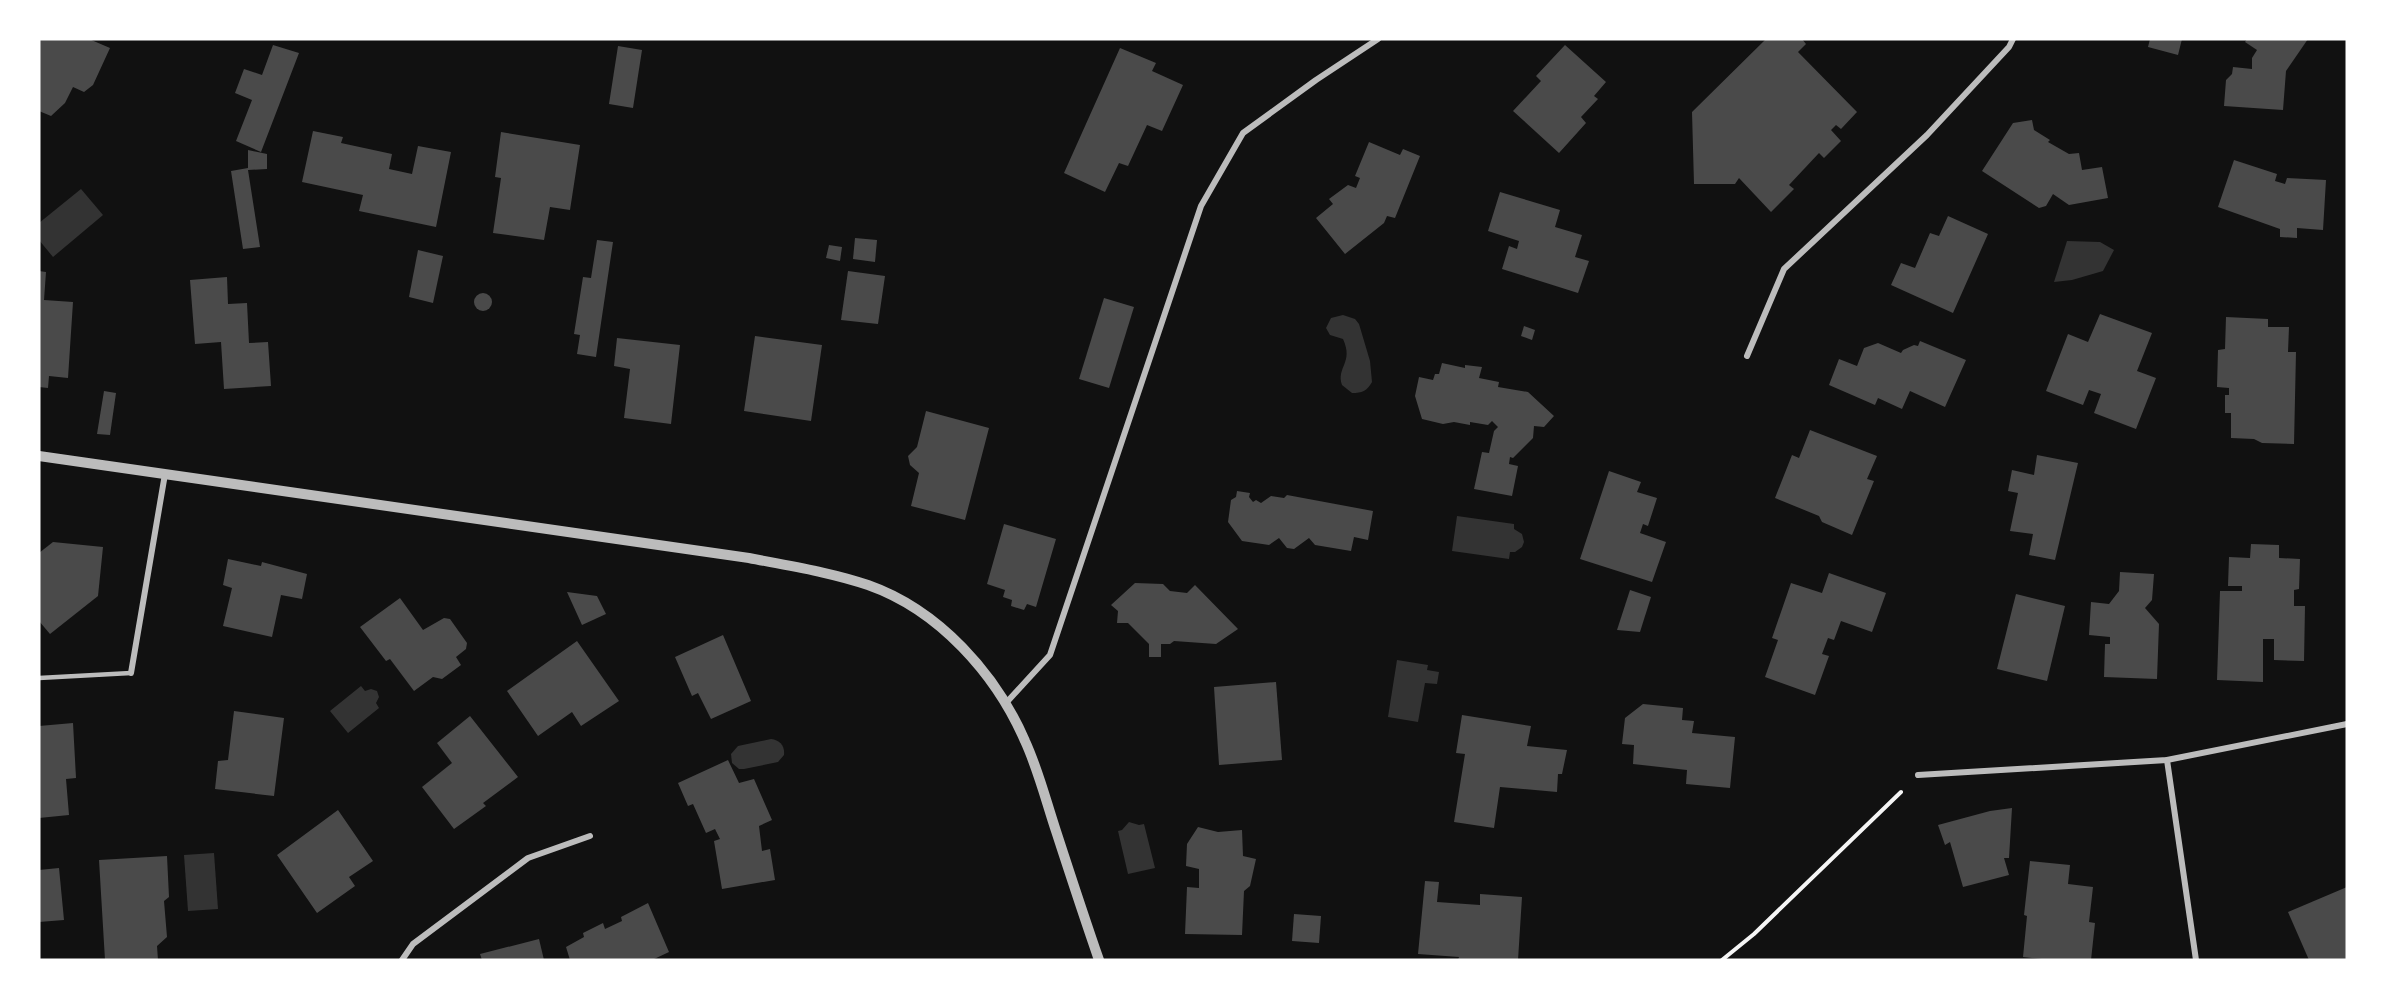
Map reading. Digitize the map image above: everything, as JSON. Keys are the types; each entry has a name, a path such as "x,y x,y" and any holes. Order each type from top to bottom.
{"street":[{"path":"1006,703 1050,655 1201,206 1243,133 1378,39"},
{"path":"1747,356 1784,269 1927,135 2009,47 2013,39"},
{"path":"39,456 749,558 819,571 870,585 905,602 942,628 980,666 1006,703 1026,741 1099,960"},
{"path":"131,673 165,474"},
{"path":"1918,775 2167,760 2347,724"},
{"path":"2167,760 2196,960"},
{"path":"402,960 413,944 528,858 590,836"}],"lane":[{"path":"39,678 131,673"}],"path":[{"path":"1722,960 1754,934 1918,775"}],"shaded area":[{"path":"81,189 103,215 53,257 39,240 39,223"},
{"path":"2067,241 2100,242 2114,250 2103,271 2072,280 2054,282"},
{"path":"1343,315 1355,319 1359,324 1370,361 1372,382 1359,393 1352,393 1342,385 1341,374 1347,354 1346,347 1343,339 1330,335 1326,328 1331,318"},
{"path":"1457,516 1514,524 1514,529 1522,534 1524,542 1522,547 1515,552 1510,552 1509,559 1452,551"},
{"path":"1397,660 1428,665 1427,670 1439,672 1437,684 1425,683 1418,722 1388,717"},
{"path":"361,686 365,691 371,689 377,691 379,697 376,703 379,708 348,733 330,711"},
{"path":"771,739 779,742 784,749 784,755 778,762 744,769 739,769 732,763 731,754 738,746"},
{"path":"1129,822 1144,824 1155,868 1128,874 1118,831"},
{"path":"214,853 218,909 188,911 184,855"}],"building":[{"path":"39,39 89,39 110,48 93,85 84,92 73,87 65,103 51,116 39,111"},
{"path":"1766,39 1802,39 1806,44 1798,52 1857,112 1841,129 1836,125 1831,130 1841,141 1824,158 1819,153 1789,185 1794,189 1771,212 1739,178 1735,184 1694,184 1692,112"},
{"path":"2150,39 2182,39 2178,55 2148,47"},
{"path":"2247,39 2308,39 2286,71 2283,110 2224,106 2226,80 2232,74 2233,67 2252,69 2252,58 2257,50 2245,42"},
{"path":"273,45 299,53 261,152 236,141 252,100 235,93 244,69 262,75"},
{"path":"1565,45 1606,82 1594,96 1598,99 1581,117 1586,123 1559,153 1513,111 1541,81 1536,76"},
{"path":"618,46 642,50 633,108 609,104"},
{"path":"1120,48 1156,63 1152,71 1183,85 1162,131 1147,125 1128,166 1119,163 1105,192 1064,173"},
{"path":"2032,120 2034,130 2050,140 2048,142 2069,154 2079,153 2082,170 2102,167 2108,198 2069,205 2053,194 2046,206 2039,208 1982,171 2013,123"},
{"path":"313,131 343,137 341,143 392,154 389,169 412,174 418,146 451,152 436,227 359,211 363,195 302,182"},
{"path":"501,132 580,145 570,210 550,207 544,240 493,233 501,178 495,177"},
{"path":"1369,142 1400,155 1403,149 1420,156 1395,218 1387,216 1384,223 1345,254 1316,218 1333,204 1329,199 1348,185 1356,188 1360,178 1355,176"},
{"path":"248,150 267,154 267,169 248,170 260,247 243,249 231,171 248,168"},
{"path":"2234,160 2277,174 2275,181 2285,184 2287,178 2326,180 2323,230 2297,228 2297,238 2280,237 2280,229 2218,207"},
{"path":"1500,192 1560,210 1555,227 1582,235 1575,257 1589,261 1578,293 1502,269 1509,246 1517,249 1519,241 1488,231"},
{"path":"1948,216 1988,234 1953,313 1891,285 1901,263 1915,268 1930,233 1939,236"},
{"path":"855,238 877,240 875,262 853,259"},
{"path":"597,240 613,242 596,357 577,354 580,335 574,334 583,277 591,278"},
{"path":"829,245 842,247 840,261 826,258"},
{"path":"418,250 443,256 433,303 409,297"},
{"path":"39,271 46,272 44,300 73,302 68,378 49,376 48,388 39,387"},
{"path":"848,271 885,276 878,324 841,320"},
{"path":"227,277 228,304 247,303 249,343 268,342 271,386 224,389 221,342 195,344 190,280"},
{"path":"483,293 489,296 492,302 489,308 483,311 477,308 474,302 477,296"},
{"path":"1104,298 1134,307 1109,388 1079,379"},
{"path":"2100,314 2152,333 2137,371 2156,378 2136,429 2094,413 2101,394 2089,390 2083,405 2046,391 2068,334 2088,342"},
{"path":"2226,317 2268,319 2268,327 2289,327 2288,352 2296,352 2294,444 2262,443 2254,439 2231,438 2231,413 2225,413 2225,395 2229,395 2229,388 2217,387 2218,350 2225,349"},
{"path":"1524,326 1535,330 1532,340 1521,336"},
{"path":"755,336 822,345 811,421 744,411"},
{"path":"617,338 680,345 671,424 624,418 630,369 614,366"},
{"path":"1920,341 1966,360 1945,407 1910,391 1902,409 1878,398 1875,405 1829,385 1839,359 1857,366 1864,348 1878,343 1901,353 1914,345 1918,346"},
{"path":"1442,363 1465,368 1465,365 1482,367 1479,378 1499,382 1498,387 1528,392 1554,416 1544,427 1534,426 1533,438 1513,458 1510,457 1509,464 1518,466 1512,496 1474,489 1482,452 1489,453 1494,431 1498,427 1492,421 1488,425 1470,422 1470,425 1454,422 1443,424 1422,419 1415,396 1419,377 1433,380 1435,374 1439,374"},
{"path":"104,391 116,393 110,435 97,434"},
{"path":"926,411 989,428 965,520 911,506 919,473 910,465 908,456 917,447"},
{"path":"1810,430 1877,456 1867,479 1874,481 1852,535 1822,522 1819,516 1775,498 1792,455 1799,458"},
{"path":"2037,455 2078,463 2055,560 2029,555 2033,534 2010,531 2018,493 2008,491 2012,470 2034,475"},
{"path":"1609,471 1641,482 1637,492 1657,498 1648,526 1643,524 1640,533 1666,542 1652,582 1580,559"},
{"path":"1237,491 1250,493 1249,497 1253,502 1256,500 1261,503 1271,496 1284,498 1287,495 1373,511 1368,540 1354,537 1351,551 1315,545 1309,538 1294,549 1287,548 1279,538 1269,545 1242,541 1228,522 1231,500 1236,497"},
{"path":"1004,524 1056,539 1036,607 1027,604 1024,610 1011,606 1012,600 1003,597 1005,590 987,584"},
{"path":"53,542 103,547 98,596 50,634 39,621 39,553"},
{"path":"2251,544 2279,545 2279,558 2300,559 2299,589 2294,590 2294,606 2305,606 2304,661 2274,660 2274,639 2263,639 2263,682 2217,680 2220,591 2242,591 2242,586 2228,586 2229,557 2250,558"},
{"path":"228,559 261,566 262,562 307,574 302,599 281,595 272,637 223,626 232,588 223,585"},
{"path":"2120,572 2154,574 2152,600 2145,608 2159,624 2157,679 2104,677 2105,644 2110,644 2110,637 2089,635 2091,602 2109,604 2119,591"},
{"path":"1829,573 1886,593 1872,632 1841,621 1834,640 1828,638 1822,654 1829,656 1815,695 1765,677 1778,640 1772,638 1791,583 1822,593"},
{"path":"1135,583 1163,584 1170,591 1187,593 1195,585 1238,629 1216,644 1174,641 1170,644 1161,644 1161,657 1149,657 1149,644 1128,623 1117,623 1118,611 1111,605"},
{"path":"1630,590 1651,597 1640,632 1617,630"},
{"path":"567,592 597,596 606,614 582,625"},
{"path":"2016,594 2065,606 2047,681 1997,669"},
{"path":"400,598 423,630 444,618 450,619 467,643 466,649 456,657 461,665 442,679 433,677 414,691 390,659 386,661 360,627"},
{"path":"723,635 751,701 711,719 698,693 692,696 675,657"},
{"path":"577,641 619,701 581,726 572,712 538,736 507,691"},
{"path":"1276,682 1282,760 1219,765 1214,687"},
{"path":"1643,704 1683,708 1682,720 1694,721 1692,733 1735,737 1730,788 1686,784 1687,770 1633,764 1634,745 1622,744 1625,718"},
{"path":"234,711 284,718 274,796 215,789 218,761 228,760"},
{"path":"1462,715 1531,726 1527,746 1567,750 1562,774 1558,774 1557,792 1500,787 1494,828 1454,822 1465,754 1456,753"},
{"path":"470,716 518,777 483,803 486,806 454,829 422,787 452,763 437,743"},
{"path":"73,723 76,778 66,779 69,815 39,818 39,726"},
{"path":"728,760 739,783 754,779 772,820 759,826 762,851 770,849 775,880 722,889 714,841 720,839 715,829 706,833 693,804 688,806 678,783"},
{"path":"2012,808 2009,858 2004,858 2009,875 1963,887 1950,842 1945,845 1938,825 1990,811"},
{"path":"338,810 373,861 349,877 355,886 317,913 277,855"},
{"path":"1198,827 1218,832 1242,830 1243,856 1256,859 1250,886 1244,891 1242,935 1185,934 1187,887 1199,888 1199,869 1186,866 1187,844"},
{"path":"167,856 169,897 164,901 167,937 157,946 158,960 105,960 99,860"},
{"path":"2030,861 2070,865 2068,884 2093,887 2089,922 2095,923 2091,960 2023,957 2027,916 2024,915"},
{"path":"59,868 64,920 39,922 39,870"},
{"path":"1425,881 1439,882 1437,902 1480,905 1480,894 1522,897 1518,960 1458,960 1459,957 1418,954"},
{"path":"2347,887 2347,960 2309,960 2288,912"},
{"path":"648,903 669,952 652,960 570,960 566,947 584,937 583,933 603,923 605,929 622,921 621,917"},
{"path":"1294,914 1321,916 1319,943 1292,941"},
{"path":"539,939 544,960 482,960 480,954"}]}
